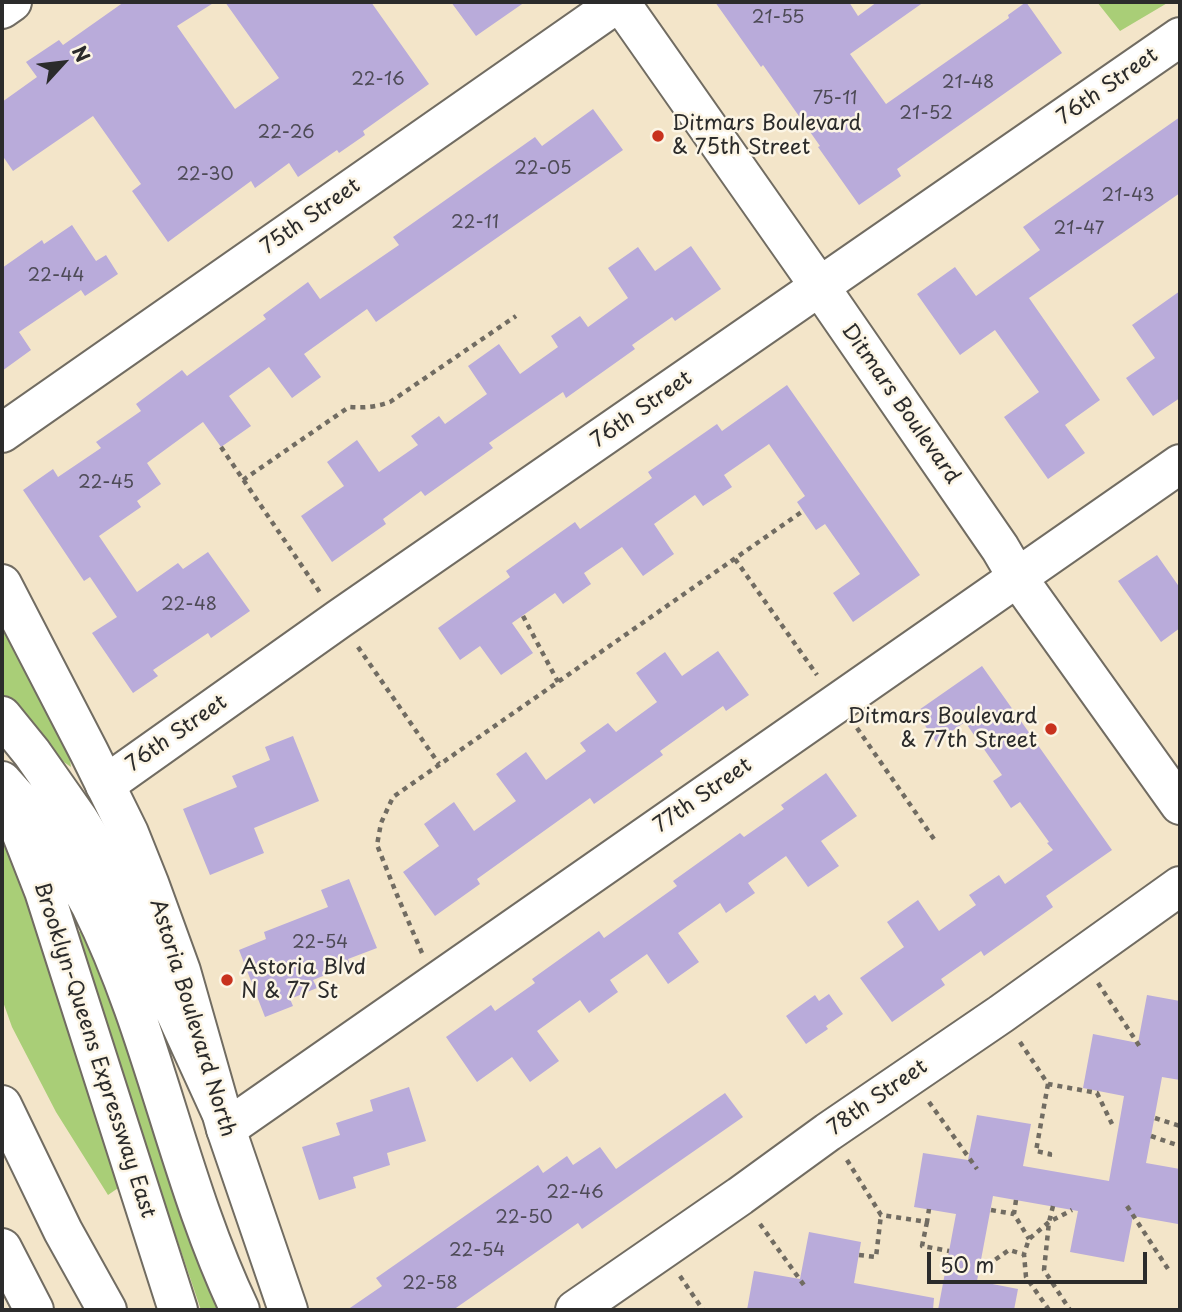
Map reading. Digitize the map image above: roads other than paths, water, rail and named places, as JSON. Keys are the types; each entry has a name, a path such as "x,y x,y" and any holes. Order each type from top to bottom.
{"main road":[{"path":"2,9 12,2"},
{"name":"Ditmars Boulevard","path":"620,2 820,287 1000,548 1017,577 1180,805"},
{"name":"75th Street","path":"2,433 620,2"},
{"name":"76th Street","path":"105,785 1180,37"},
{"name":"77th Street","path":"223,1119 437,981 1180,464"},
{"name":"Astoria Boulevard North","path":"2,584 128,833 166,927 223,1119 288,1310"},
{"path":"2,716 32,753 95,846 129,911 223,1119"},
{"path":"2,781 43,829 68,866 107,941 122,976 211,1242 240,1310"},
{"name":"Brooklyn-Queens Expressway East","path":"2,793 21,831 44,891 178,1310"},
{"name":"78th Street","path":"575,1310 1180,886"},
{"path":"2,1105 51,1208 107,1310"},
{"path":"2,1248 34,1310"}],"place":[{"name":"Ditmars Boulevard & 75th Street","path":"658,136"},
{"name":"Ditmars Boulevard & 77th Street","path":"1051,729"},
{"name":"Astoria Blvd N & 77 St","path":"227,980"}]}
